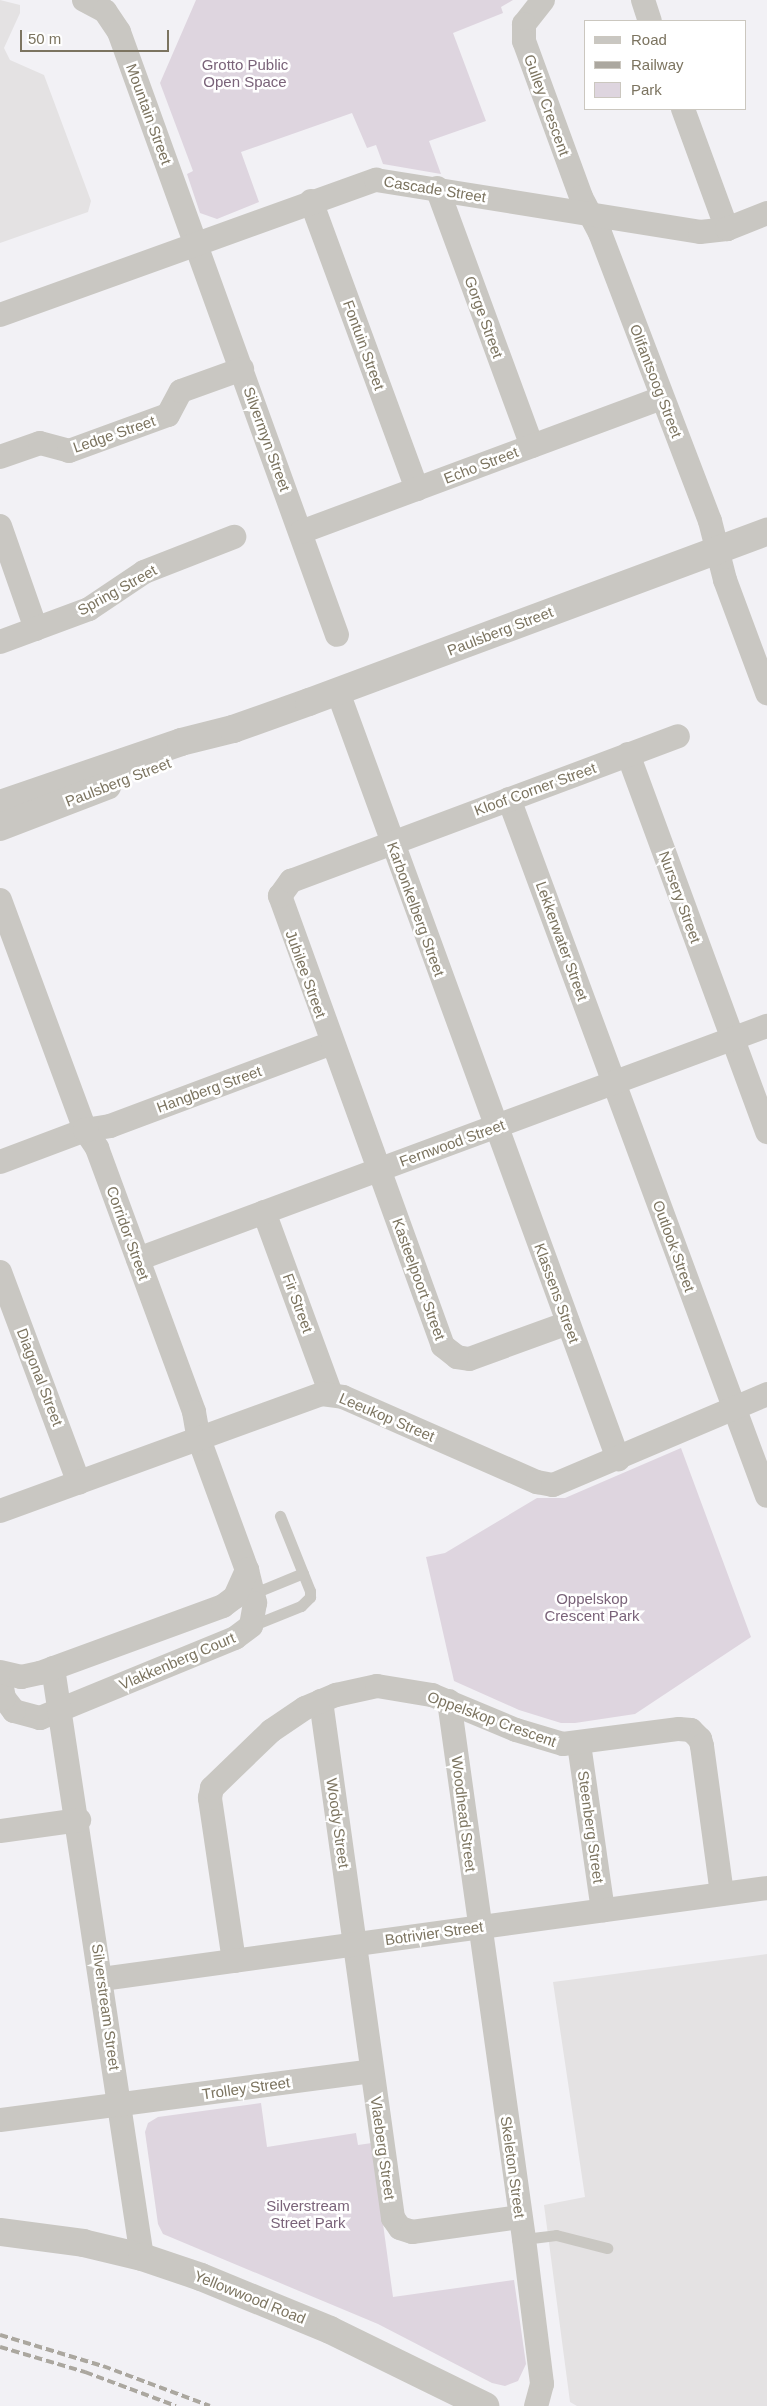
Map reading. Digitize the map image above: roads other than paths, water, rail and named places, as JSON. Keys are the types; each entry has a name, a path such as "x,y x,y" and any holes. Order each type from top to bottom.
{"street":[{"name":"Mountain Street","path":"84,0 104,11 116,24 196,242"},
{"name":"Gulley Crescent","path":"543,0 524,24 524,41 581,197 590,214"},
{"path":"643,0 650,20"},
{"path":"683,110 727,229"},
{"name":"Cascade Street","path":"0,316 196,242 376,180 437,188 700,232 727,229 767,213"},
{"name":"Gorge Street","path":"437,188 532,446"},
{"name":"Fontuin Street","path":"311,201 417,489"},
{"name":"Olifantsoog Street","path":"590,214 710,521 725,580 767,693"},
{"name":"Silvermyn Street","path":"196,242 337,635"},
{"name":"Ledge Street","path":"0,457 40,443 69,451 168,415 181,391 242,369"},
{"name":"Echo Street","path":"301,532 661,398"},
{"path":"0,526 36,629"},
{"name":"Paulsberg Street","path":"0,804 181,742 233,729 338,692 767,532"},
{"name":"Spring Street","path":"0,642 89,609 144,572 234,537"},
{"name":"Karbonkelberg Street","path":"338,692 497,1126"},
{"name":"Paulsberg Street","path":"0,827 187,755 233,729"},
{"name":"Kloof Corner Street","path":"392,842 678,736"},
{"name":"Nursery Street","path":"628,754 767,1132"},
{"name":"Lekkerwater Street","path":"509,799 614,1083"},
{"name":"Jubilee Street","path":"379,1170 280,896 291,881 392,842"},
{"name":"Corridor Street","path":"0,900 6,934 85,1130 97,1148 194,1412 199,1439 247,1570"},
{"name":"Fernwood Street","path":"138,1259 767,1026"},
{"name":"Hangberg Street","path":"0,1162 85,1130 110,1126 332,1043"},
{"name":"Outlook Street","path":"614,1083 733,1409 767,1496"},
{"name":"Klassens Street","path":"497,1126 618,1459"},
{"name":"Kasteelpoort Street","path":"379,1170 447,1351 457,1357 469,1359 568,1323"},
{"name":"Fir Street","path":"264,1212 331,1394"},
{"name":"Diagonal Street","path":"0,1272 79,1483"},
{"name":"Leeukop Street","path":"0,1512 314,1396 331,1394 544,1485 559,1484 767,1394"},
{"path":"0,1672 21,1677 53,1668 223,1606 235,1596 247,1570"},
{"name":"Vlakkenberg Court","path":"0,1678 4,1698 14,1711 40,1718 62,1711 235,1638 251,1626 255,1604 247,1570"},
{"path":"53,1668 62,1711"},
{"name":"Oppelskop Crescent","path":"234,1961 211,1793 215,1783 271,1730 321,1701 382,1686 449,1701 516,1730 563,1744 579,1744 679,1728 695,1733 702,1746 722,1894"},
{"name":"Woody Street","path":"321,1701 355,1944"},
{"name":"Woodhead Street","path":"449,1701 478,1927"},
{"name":"Silverstream Street","path":"62,1711 142,2257"},
{"name":"Steenberg Street","path":"579,1744 602,1910"},
{"path":"0,1831 78,1820"},
{"name":"Botrivier Street","path":"102,1979 767,1888"},
{"name":"Skeleton Street","path":"478,1927 522,2228 542,2384 536,2406"},
{"name":"Vlaeberg Street","path":"355,1944 391,2212 400,2228 419,2232 522,2228"},
{"name":"Trolley Street","path":"0,2120 372,2071"},
{"name":"Yellowwood Road","path":"0,2232 83,2243 142,2257 330,2330 485,2406"}],"lane":[{"path":"251,1626 307,1602 310,1591 280,1516"},
{"path":"252,1594 303,1573"},
{"path":"522,2228 607,2248"}],"railway":[{"path":"0,2335 103,2366 210,2406"},
{"path":"0,2347 85,2372 176,2406"}],"park label":[{"name":"Grotto Public Open Space","path":"245,72"},
{"name":"Oppelskop Crescent Park","path":"592,1606"},
{"name":"Silverstream Street Park","path":"308,2214"}]}
